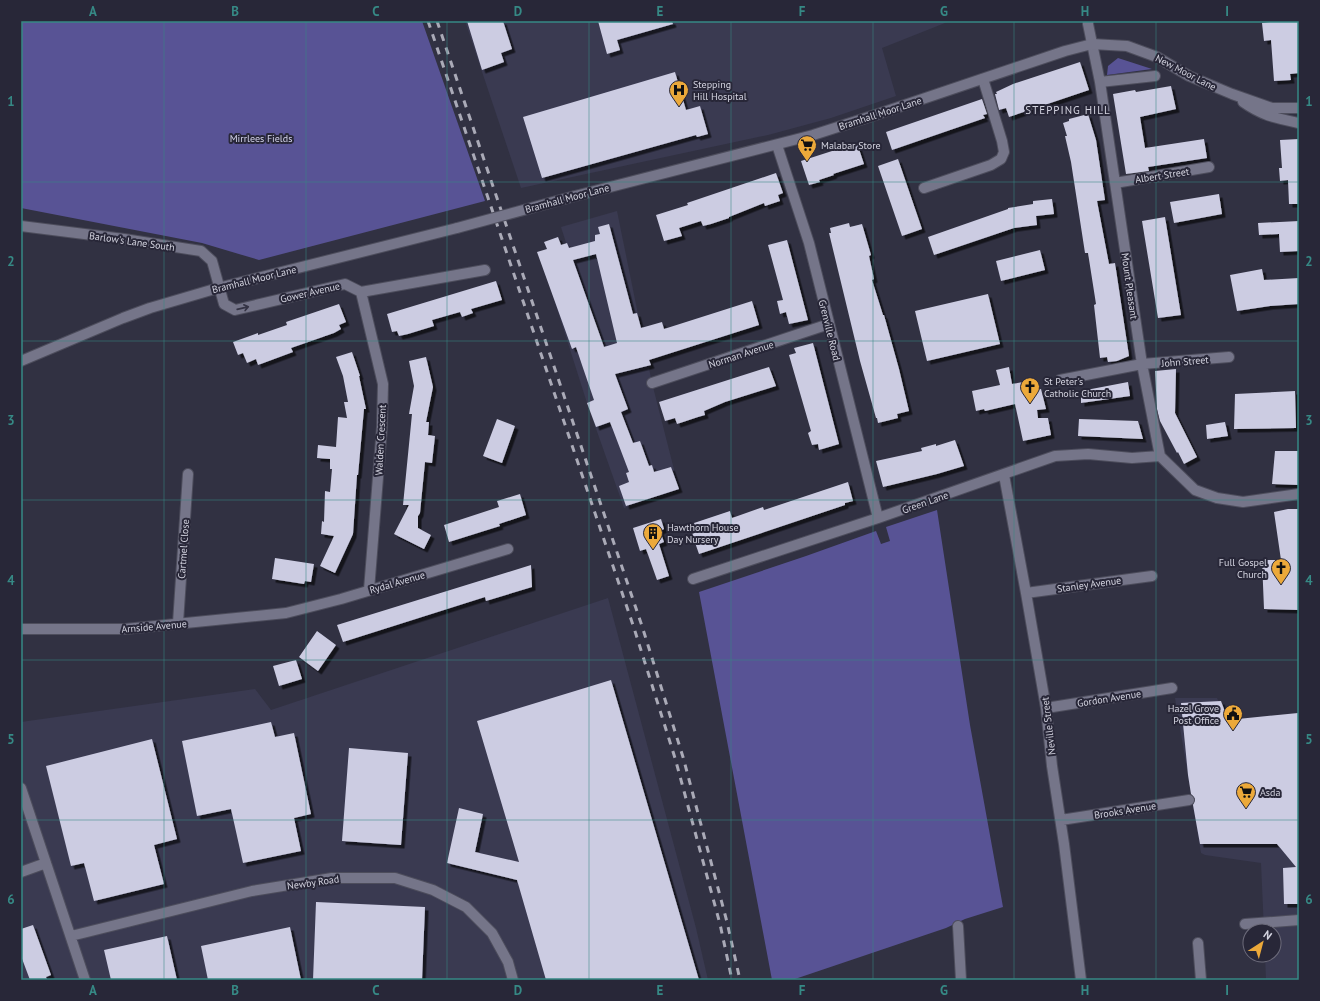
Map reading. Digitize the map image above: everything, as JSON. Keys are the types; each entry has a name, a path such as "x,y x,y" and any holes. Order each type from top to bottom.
{"street":[{"path":"1088,21 1092,44"},
{"name":"Bramhall Moor Lane","path":"21,361 150,308 218,288 458,228 575,196 777,145 875,115 1065,51 1092,44"},
{"name":"Mount Pleasant","path":"1092,44 1100,82 1142,364 1160,456"},
{"name":"New Moor Lane","path":"1092,44 1127,46 1158,56 1189,76 1232,94 1272,108 1299,108"},
{"path":"1100,82 1155,76"},
{"path":"924,188 992,165 1000,159 1004,152 983,78"},
{"name":"New Moor Lane","path":"1232,94 1258,112 1274,118 1299,123"},
{"path":"1272,108 1299,100"},
{"name":"Grenville Road","path":"777,145 809,243 878,518"},
{"name":"Albert Street","path":"1115,183 1209,167"},
{"name":"Barlow's Lane South","path":"21,226 124,239 201,251 212,261 218,288"},
{"path":"361,292 485,270"},
{"name":"Gower Avenue","path":"218,288 224,304 235,310 345,284 361,292"},
{"name":"Walden Crescent","path":"361,292 383,384 382,427 369,590"},
{"name":"Norman Avenue","path":"652,383 829,324"},
{"name":"John Street","path":"1060,380 1142,364 1230,357"},
{"name":"Green Lane","path":"693,578 878,518 1055,456 1088,454 1132,458 1160,456"},
{"path":"1160,456 1195,490 1217,498 1243,502 1299,494"},
{"name":"Cartmel Close","path":"178,623 188,474"},
{"name":"Neville Street","path":"1004,475 1046,708 1052,766 1061,820 1081,980"},
{"name":"Rydal Avenue","path":"286,613 341,599 508,549"},
{"name":"Stanley Avenue","path":"1026,593 1152,576"},
{"name":"Arnside Avenue","path":"21,629 125,629 286,613"},
{"name":"Gordon Avenue","path":"1046,708 1172,688"},
{"path":"21,788 85,980"},
{"name":"Brooks Avenue","path":"1061,820 1189,800"},
{"path":"21,872 46,863"},
{"name":"Newby Road","path":"71,936 260,890 332,878 395,878 433,890 466,907 492,933 508,962 513,980"},
{"path":"1258,923 1299,920"},
{"path":"958,926 961,980"},
{"path":"1198,943 1201,980"}],"shaded area":[{"name":"Stepping Hill Hospital","path":"465,21 950,21 882,48 896,96 831,118 768,135 521,188"},
{"path":"617,211 652,383 679,489 624,508 587,403 541,258 568,249 561,227"},
{"path":"608,598 696,928 708,980 21,980 21,722 255,689 271,710"},
{"name":"Asda","path":"1175,698 1217,698 1227,720 1299,721 1299,980 1266,980 1265,963 1282,963 1282,923 1264,923 1261,863 1205,855 1201,853"}],"green space":[{"name":"Mirrlees Fields","path":"21,21 422,21 485,201 259,260 202,243 21,208"},
{"path":"1118,58 1152,69 1107,75 1108,66"},
{"path":"937,510 970,725 1003,907 965,919 946,928 792,980 772,980 699,592 876,531 881,544 890,541 886,527"}],"building":[{"path":"467,21 503,21 512,49 501,53 504,62 482,70"},
{"path":"598,21 672,21 673,24 617,40 620,50 607,54"},
{"path":"1299,21 1299,73 1290,74 1291,80 1274,81 1271,40 1264,41 1262,23"},
{"path":"1080,62 1089,90 1009,117 1006,108 999,110 995,94 997,94 996,92 1013,84"},
{"path":"675,72 686,110 700,106 708,134 697,137 696,135 542,178 523,117"},
{"path":"1171,86 1176,109 1140,117 1145,148 1204,139 1207,158 1148,167 1149,171 1126,174 1113,94"},
{"path":"982,99 987,114 983,115 985,118 892,150 886,132"},
{"path":"1088,114 1096,140 1105,200 1097,201 1109,264 1115,263 1129,356 1117,361 1108,362 1107,357 1100,358 1094,305 1096,304 1088,253 1085,253 1071,162 1065,136 1067,136 1063,123 1069,121 1069,119"},
{"path":"1299,139 1299,204 1289,204 1288,180 1280,181 1279,168 1282,168 1280,140"},
{"path":"857,143 864,164 833,174 834,175 819,180 820,182 809,185 801,161"},
{"path":"898,159 922,229 902,236 878,166"},
{"path":"776,173 783,193 778,195 780,201 765,206 764,203 711,224 703,226 701,221 679,228 682,236 664,241 656,215"},
{"path":"1219,194 1222,214 1174,223 1170,202"},
{"path":"1052,199 1054,214 1036,216 1037,225 1014,228 934,255 928,237 1008,208 1033,204 1033,201"},
{"path":"1165,217 1181,315 1158,318 1142,221"},
{"path":"1299,221 1299,251 1280,252 1279,234 1259,235 1258,223"},
{"path":"849,223 850,227 862,224 871,255 869,256 874,279 872,280 884,315 909,411 897,414 898,418 878,423 860,361 829,233 831,233 830,228"},
{"path":"609,224 633,314 637,313 641,328 662,322 664,329 752,301 759,325 649,360 651,365 615,374 628,409 621,412 633,443 640,441 649,466 652,465 654,472 671,467 679,489 626,506 619,486 629,482 626,473 629,472 610,422 596,427 587,403 594,400 576,347 572,349 537,252 547,249 544,242 558,237 561,245 567,243 569,248 595,241 595,235 600,234 598,227","holes":["596,254 617,343 604,347 573,260"]},
{"path":"787,240 808,320 789,324 786,312 780,314 777,301 783,300 768,245"},
{"path":"1040,250 1045,270 1001,281 996,261"},
{"path":"1262,269 1264,280 1299,278 1299,304 1270,306 1237,311 1230,275"},
{"path":"496,281 502,300 471,309 473,313 462,317 460,312 432,320 434,326 408,334 399,336 397,331 392,332 387,314"},
{"path":"988,294 1000,344 927,361 915,311"},
{"path":"339,304 346,322 339,325 341,329 334,333 291,348 293,352 258,365 256,359 247,363 243,353 238,355 233,342 287,325 286,322"},
{"path":"813,343 839,444 819,450 818,444 812,445 808,433 811,431 789,355 796,353 794,348"},
{"path":"352,352 360,376 366,409 364,409 357,475 353,534 335,573 320,566 334,536 321,534 322,521 324,522 325,491 330,492 332,469 330,469 330,459 317,458 318,445 336,447 338,417 347,418 344,402 348,402 343,376 336,357"},
{"path":"426,357 433,387 426,422 429,422 428,435 435,436 432,463 425,462 420,513 418,516 418,528 431,535 424,549 394,534 409,505 403,505 412,414 409,414 414,386 409,361"},
{"path":"769,367 776,386 725,402 704,411 705,415 677,424 675,418 665,421 659,402"},
{"name":"St Peter's Catholic Church","path":"1009,367 1012,384 1034,380 1036,390 1041,389 1046,409 1037,410 1038,418 1048,418 1051,435 1023,441 1015,404 985,411 984,409 976,411 972,391 1000,385 996,370"},
{"path":"1176,369 1175,413 1197,457 1184,464 1160,421 1157,409 1155,371"},
{"path":"1128,382 1130,396 1081,403 1081,391"},
{"path":"1295,391 1296,428 1234,429 1235,394"},
{"path":"497,419 515,426 502,463 483,456"},
{"path":"1079,419 1138,421 1143,439 1078,436"},
{"path":"1225,422 1228,436 1207,439 1206,425"},
{"path":"955,440 964,466 883,487 876,461 922,451 921,448 936,444 936,446"},
{"path":"1275,451 1299,451 1299,485 1272,484"},
{"path":"848,482 853,501 845,503 845,505 699,554 692,534 697,532 694,523 730,511 732,518 763,507 764,510"},
{"path":"520,494 526,515 499,524 500,526 449,542 444,525 499,507 497,501"},
{"name":"Full Gospel Church","path":"1288,509 1299,509 1299,610 1264,609 1262,560 1281,560 1274,512"},
{"name":"Hawthorn House Day Nursery","path":"661,519 664,529 660,531 664,542 659,544 669,576 657,580 646,549 640,551 633,528"},
{"path":"275,558 314,564 311,582 305,581 304,584 272,579"},
{"path":"531,565 532,587 486,601 485,597 343,642 337,625"},
{"path":"317,631 336,645 318,671 299,657"},
{"path":"296,660 302,679 279,686 273,666"},
{"path":"611,680 699,980 546,980 517,880 447,863 459,808 483,814 475,852 519,862 477,721"},
{"name":"Asda","path":"1221,701 1228,720 1298,713 1299,904 1284,904 1283,868 1296,867 1277,844 1200,844 1193,805 1195,799 1191,794 1188,775 1181,703"},
{"path":"271,722 275,737 294,733 311,814 294,818 301,851 243,863 231,809 197,816 182,741"},
{"path":"152,739 177,839 154,845 164,884 94,901 84,863 71,866 46,766"},
{"path":"349,748 408,753 401,845 342,841"},
{"path":"316,902 425,907 422,980 313,980"},
{"path":"33,925 51,975 46,977 47,980 30,980 21,956 21,929"},
{"path":"290,927 301,980 208,980 201,946"},
{"path":"167,936 177,980 111,980 104,950"}],"railway":[{"path":"428,21 634,628 675,758 720,924 732,980"},
{"path":"437,21 642,626 683,757 727,922 740,980"}],"place":[{"name":"Stepping Hill Hospital","path":"679,107"},
{"name":"Malabar Store","path":"807,162"},
{"name":"St Peter's Catholic Church","path":"1030,404"},
{"name":"Hawthorn House Day Nursery","path":"653,550"},
{"name":"Full Gospel Church","path":"1281,585"},
{"name":"Hazel Grove Post Office","path":"1233,731"},
{"name":"Asda","path":"1246,809"}],"district":[{"name":"STEPPING HILL","path":"1068,110"}]}
